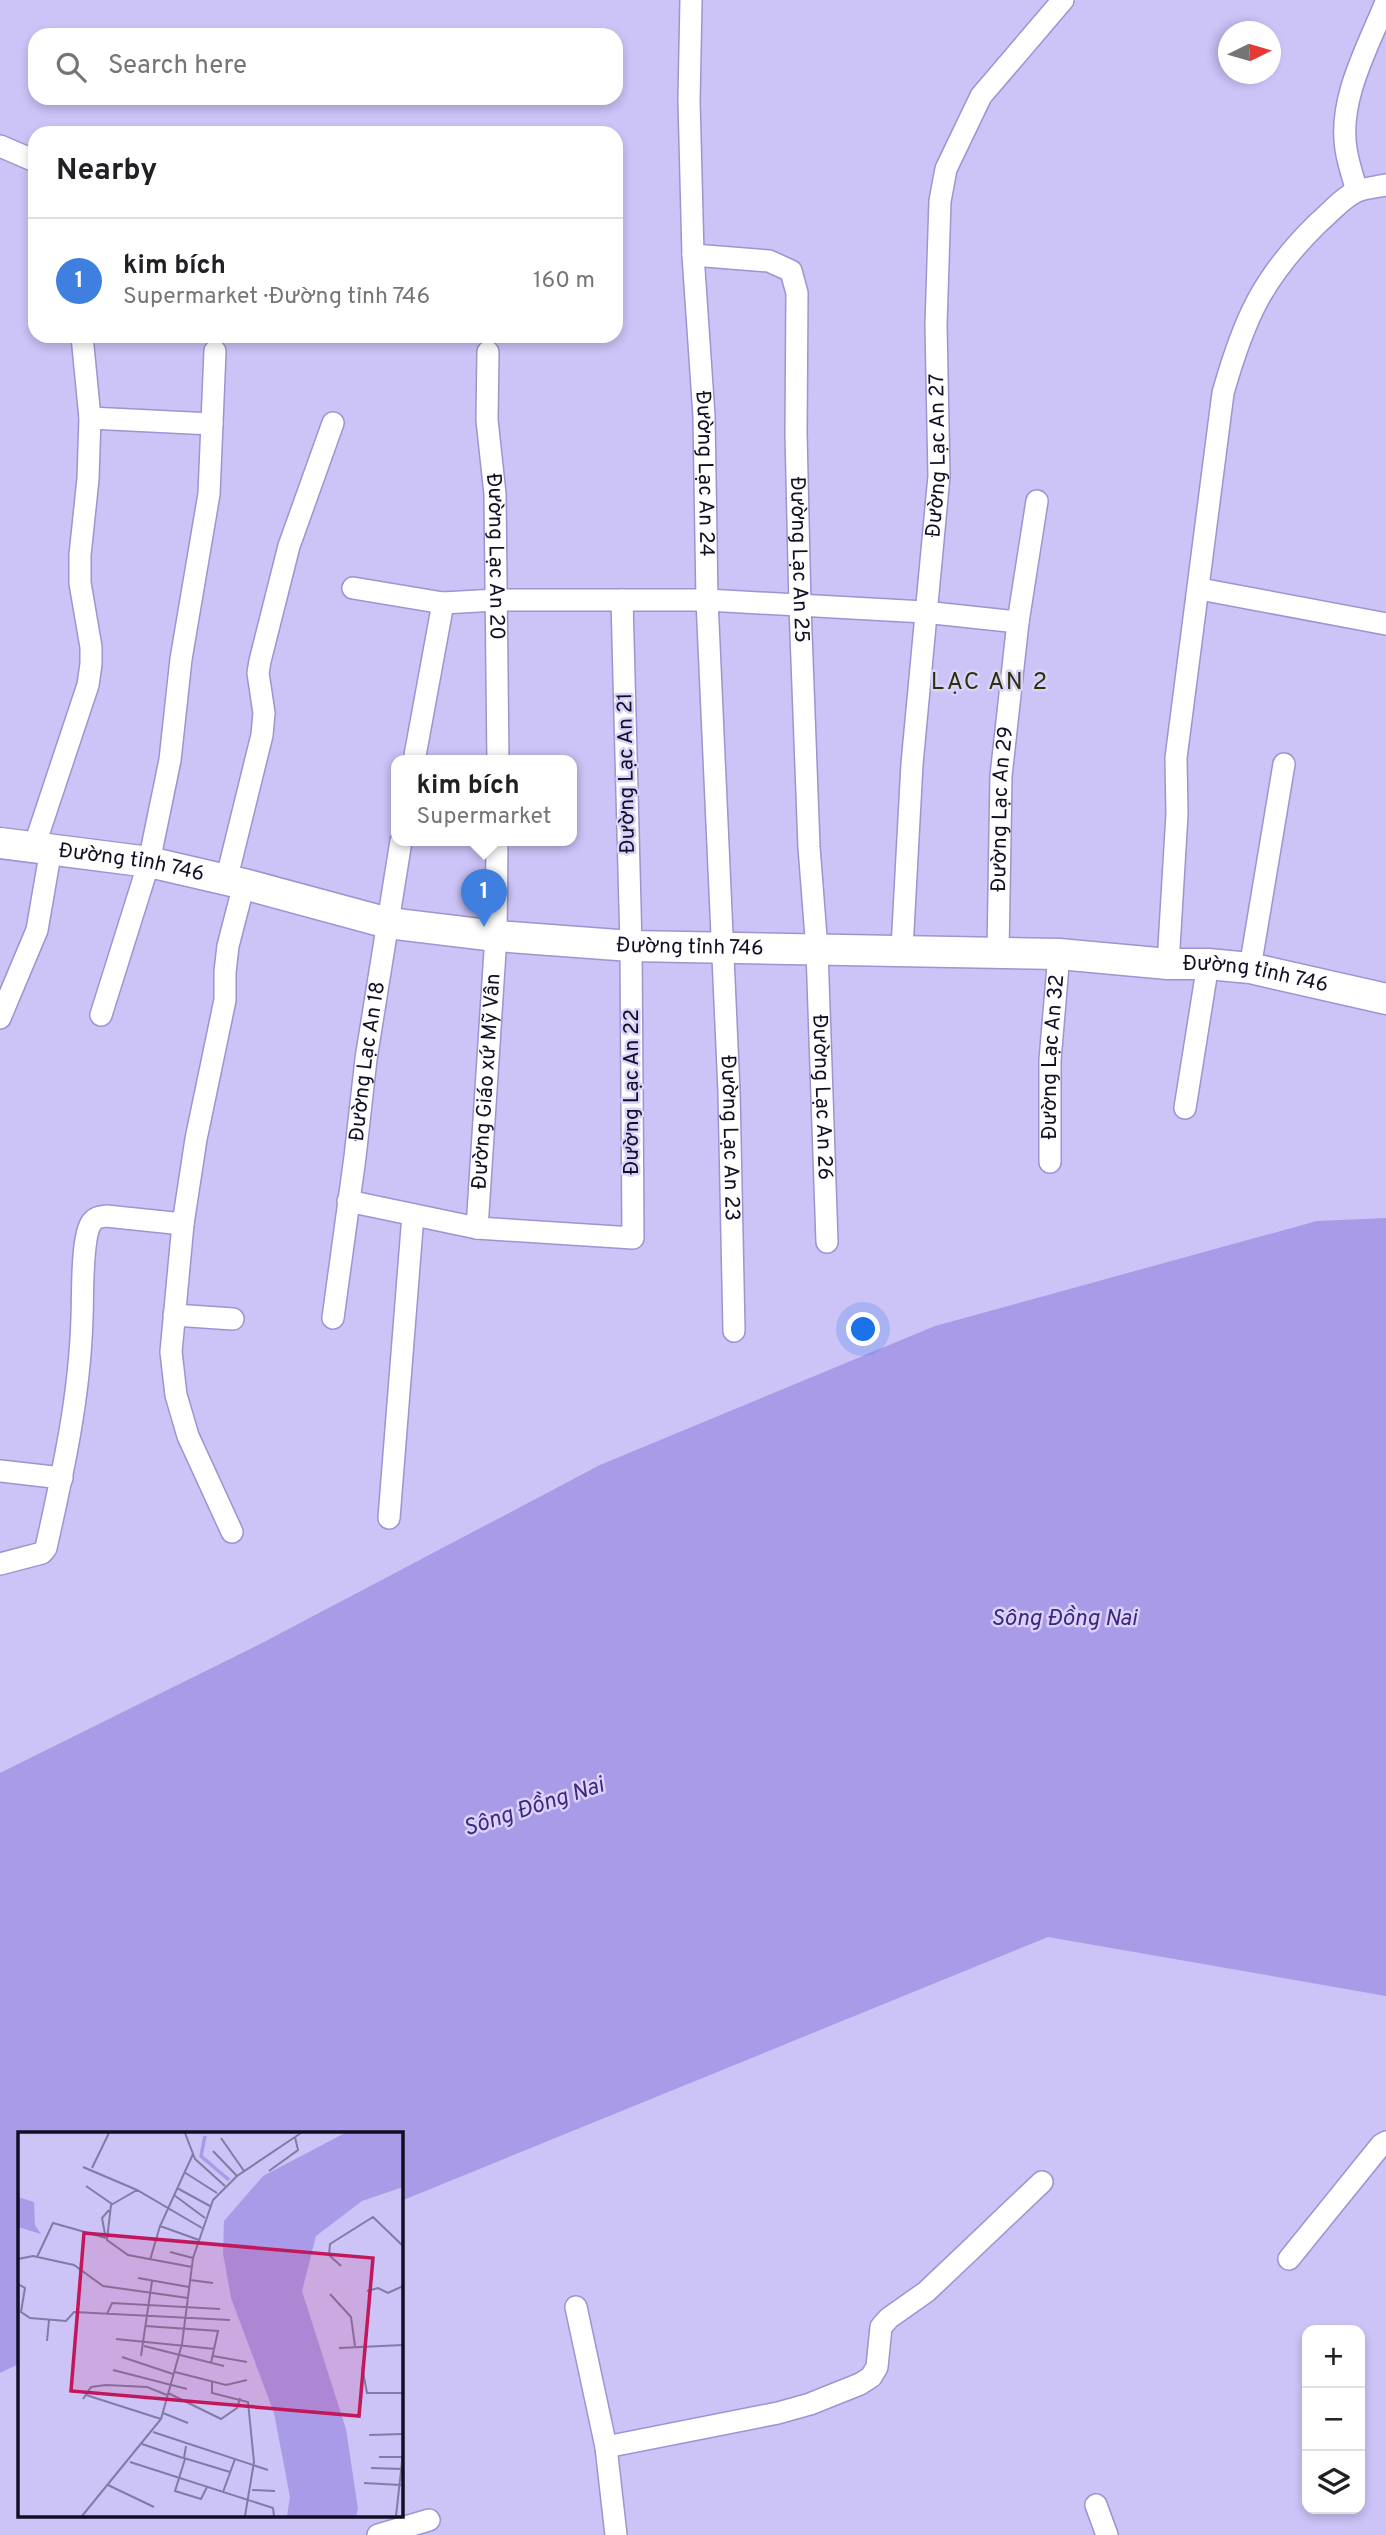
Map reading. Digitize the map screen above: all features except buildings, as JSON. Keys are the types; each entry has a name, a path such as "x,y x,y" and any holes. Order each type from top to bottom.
{"main road":[{"name":"Đường tỉnh 746","path":"0,843 149,862 388,923 496,936 631,946 902,949 1059,954 1168,964 1208,964 1250,968 1386,999"}],"street":[{"name":"Đường Lạc An 24","path":"691,0 689,100 693,256 704,416 707,600 723,946"},
{"name":"Đường Lạc An 27","path":"902,949 912,764 939,475 936,325 940,201 946,169 981,96 1063,0"},
{"path":"1357,191 1346,148 1346,121 1354,81 1386,2"},
{"path":"0,146 28,158"},
{"path":"1168,964 1177,814 1176,758 1200,589 1223,393 1236,346 1254,303 1299,242 1343,199 1357,191 1386,185"},
{"name":"Đường Lạc An 25","path":"693,256 769,261 791,271 797,293 796,433 800,606 808,847 817,950"},
{"path":"0,1018 37,930 43,848 88,685 91,664 80,583 90,418 83,343"},
{"path":"101,1015 149,862 170,760 181,659 209,494 215,351"},
{"name":"Đường Lạc An 20","path":"488,352 487,420 495,494 498,755"},
{"path":"90,418 212,424"},
{"path":"232,1532 188,1436 176,1395 171,1352 174,1315 183,1224 196,1139 225,1000 225,972 235,883 262,735 264,713 258,673 260,661 289,546 333,422"},
{"name":"Đường Lạc An 29","path":"998,953 1001,776 1018,622 1037,500"},
{"path":"353,588 443,603 496,600 707,600 925,612 1018,622"},
{"path":"1200,589 1386,624"},
{"name":"Đường Lạc An 21","path":"622,600 631,946"},
{"path":"415,755 443,603"},
{"path":"1250,968 1284,764"},
{"name":"Đường Lạc An 18","path":"333,1318 366,1059 400,846"},
{"path":"496,936 497,846"},
{"name":"Đường Giáo xứ Mỹ Vân","path":"477,1228 496,936"},
{"name":"Đường Lạc An 22","path":"477,1228 633,1238 631,946"},
{"name":"Đường Lạc An 23","path":"723,946 734,1331"},
{"name":"Đường Lạc An 26","path":"817,950 827,1242"},
{"name":"Đường Lạc An 32","path":"1050,1162 1050,1060 1059,954"},
{"path":"1185,1108 1208,964"},
{"path":"348,1201 477,1228"},
{"path":"390,1518 413,1215"},
{"path":"0,1564 45,1551 62,1478 78,1383 84,1259 88,1229 92,1221 99,1217 183,1224"},
{"path":"174,1315 233,1319"},
{"path":"0,1471 62,1478"},
{"path":"1289,2259 1386,2142"},
{"path":"606,2447 778,2413 810,2404 860,2384 871,2377 877,2367 881,2327 889,2318 926,2292 1042,2182"},
{"path":"576,2307 606,2447 616,2535"},
{"path":"1096,2505 1107,2535"},
{"path":"378,2535 429,2520"}],"water":[{"name":"Sông Đồng Nai","path":"1386,1218 1386,1996 1048,1937 402,2201 402,2132 18,2132 18,2364 0,2373 0,1773 262,1643 600,1465 935,1326 1317,1221"}],"place":[{"name":"kim bích","path":"484,927"}],"district":[{"name":"LẠC AN 2","path":"990,683"}]}
